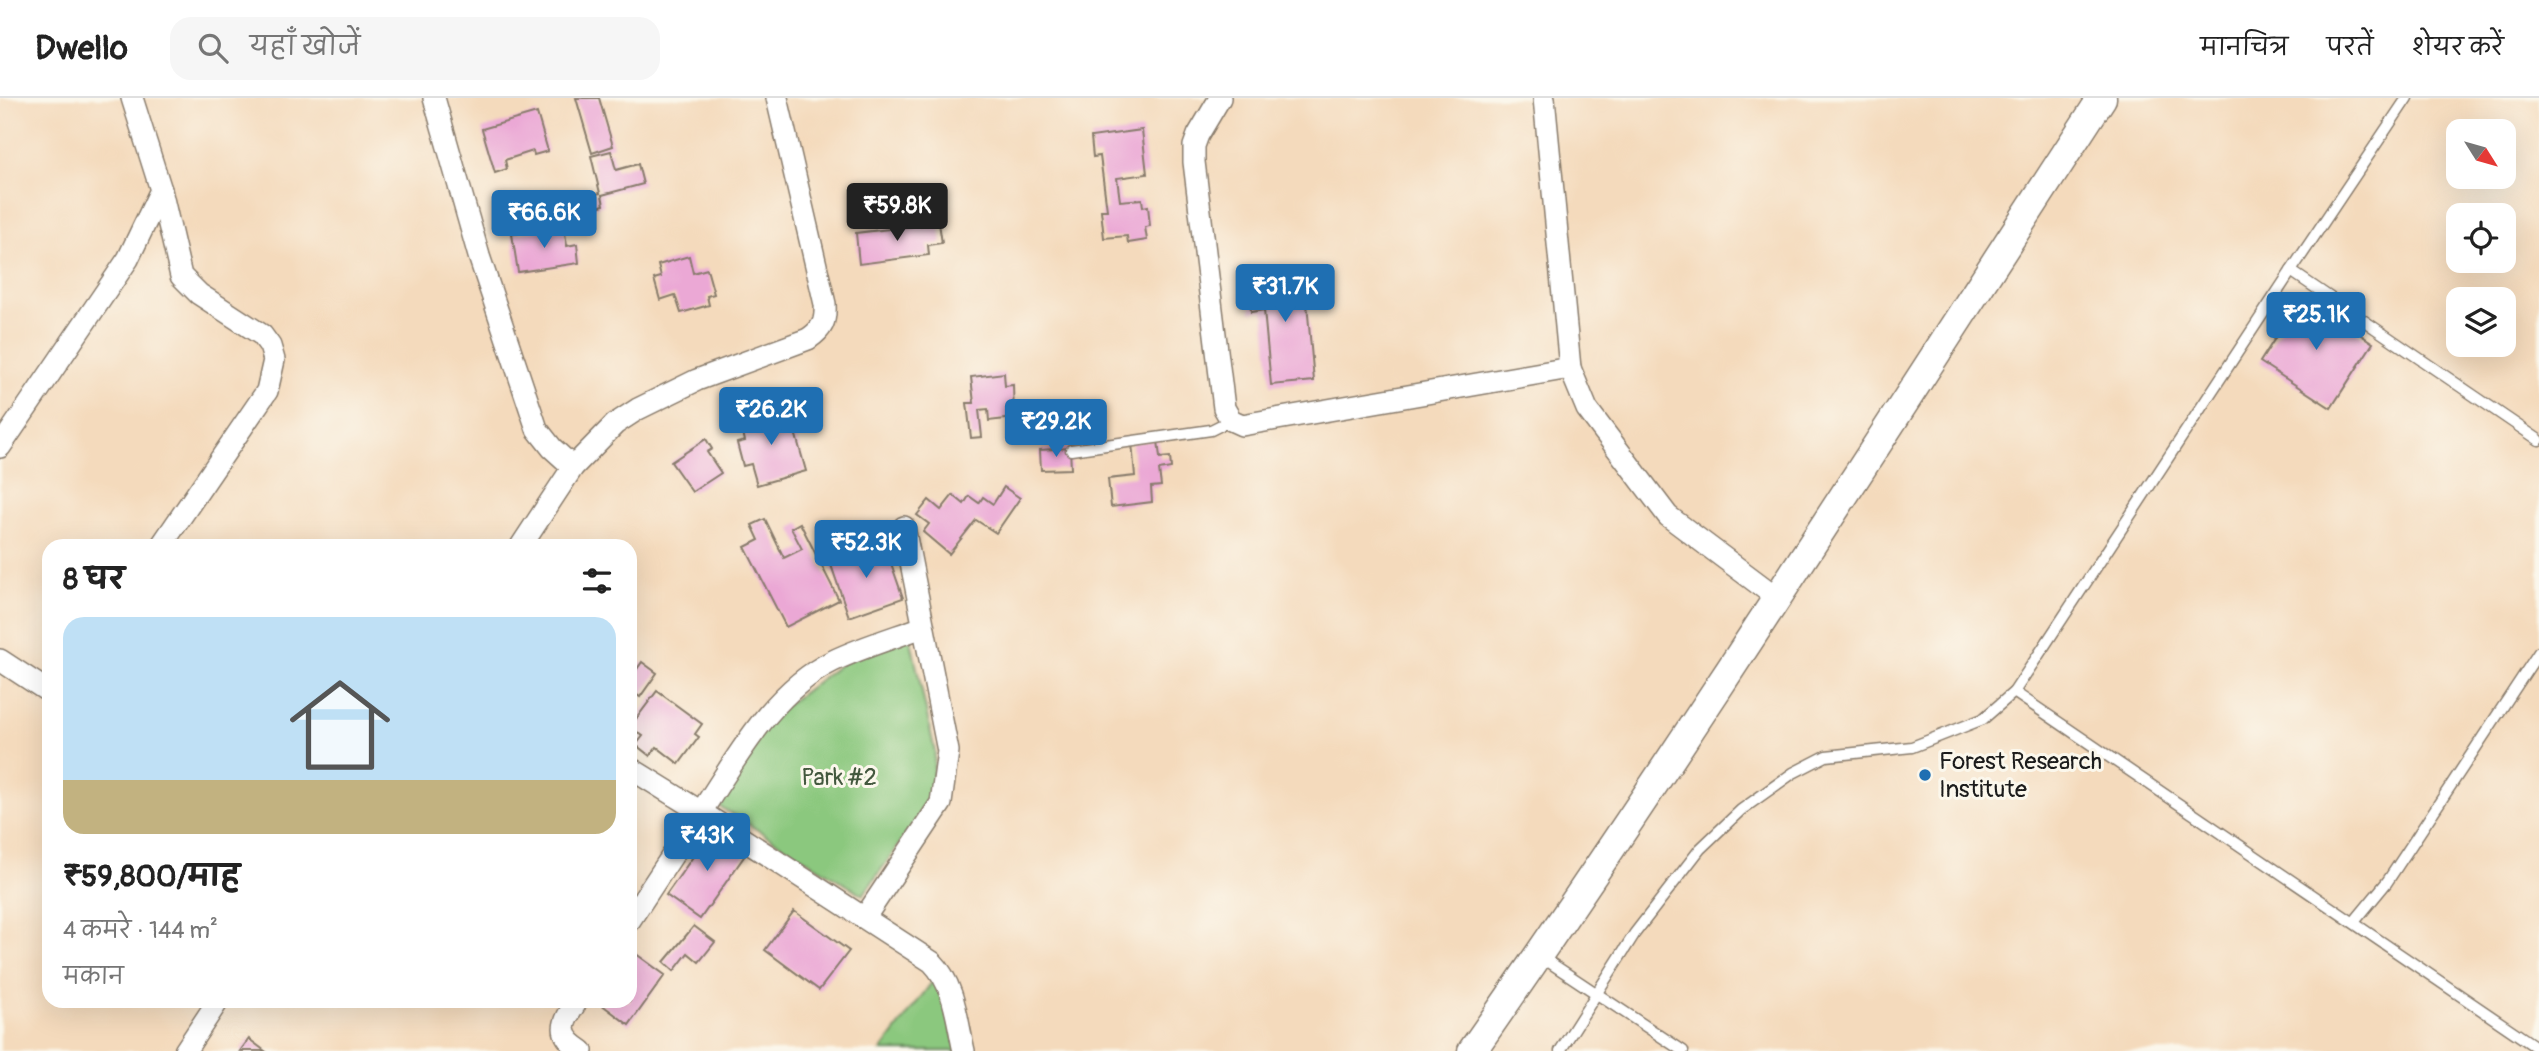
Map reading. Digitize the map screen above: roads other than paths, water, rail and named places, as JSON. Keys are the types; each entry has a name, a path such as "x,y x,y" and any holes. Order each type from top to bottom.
{"main road":[{"path":"1472,1051 1539,956 2102,98"}],"street":[{"path":"132,98 161,190 181,276 199,294 262,335 270,346 274,360 267,391 167,539"},
{"path":"434,98 478,256 537,429 552,448 573,467"},
{"path":"526,539 573,467 615,424 638,409 697,380 808,339 820,331 826,318 825,304 777,98"},
{"path":"1220,98 1198,135 1194,146 1194,162 1224,408 1231,419 1241,425 1250,424 1570,368"},
{"path":"1544,98 1570,368 1587,409 1668,516 1776,597"},
{"path":"0,447 128,259 161,190"},
{"path":"865,917 941,803 948,751 904,527"},
{"path":"637,909 747,743 792,689 831,662 923,627"},
{"path":"0,660 42,687"},
{"path":"637,772 924,956 943,973 949,986 964,1051"},
{"path":"185,1051 213,1008"},
{"path":"572,1008 563,1028 566,1038 582,1051"}],"lane":[{"path":"1560,1051 1635,933 1692,859 1741,810 1793,773 1826,756 1912,747 1983,719 2014,692 2407,98"},
{"path":"2291,271 2539,440"},
{"path":"1072,450 1211,429 1231,419"},
{"path":"2354,922 2386,883 2539,653"},
{"path":"2014,692 2539,1049"},
{"path":"1539,956 1683,1051"}],"place":[{"name":"Forest Research Institute","path":"1925,775"}],"park label":[{"name":"Park #2","path":"839,777"}]}
